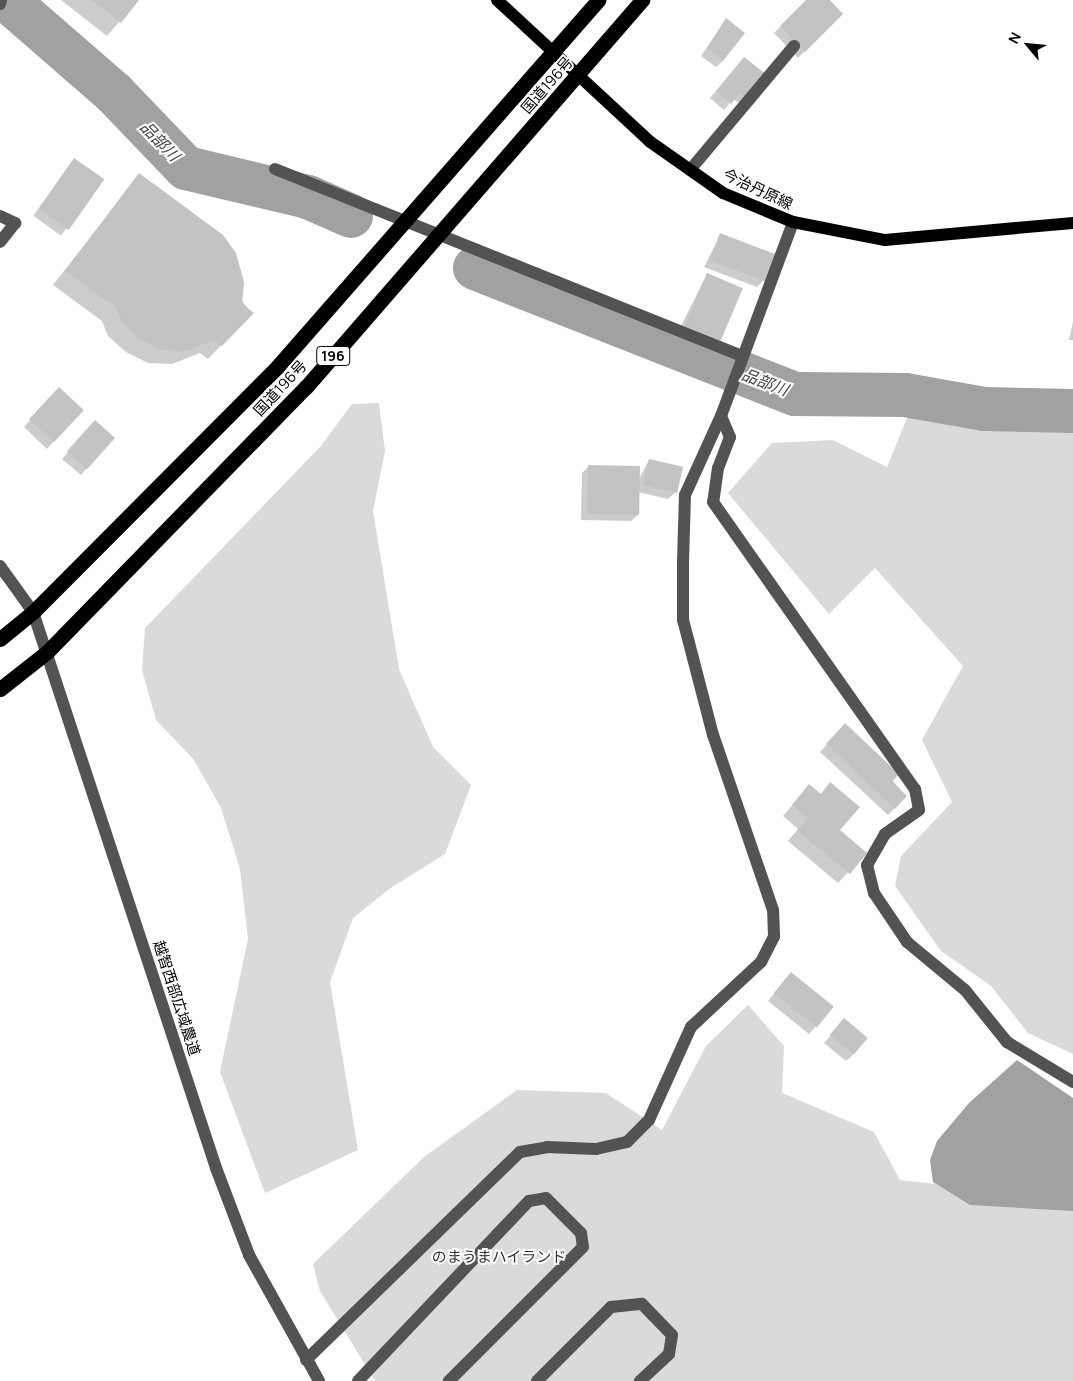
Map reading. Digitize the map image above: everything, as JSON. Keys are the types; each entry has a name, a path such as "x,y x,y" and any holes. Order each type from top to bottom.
{"highway":[{"name":"国道196号","path":"0,640 33,612 277,367 554,53 598,0"},
{"name":"国道196号","path":"0,689 47,652 306,386 442,233 642,0"}],"main road":[{"name":"今治丹原線","path":"497,0 649,141 723,193 793,222 885,240 1073,223"}],"street":[{"path":"0,4 1,0"},
{"path":"690,170 794,46"},
{"path":"275,169 442,233 742,356"},
{"path":"0,216 14,223 0,242"},
{"path":"306,1360 520,1152 547,1146 596,1149 627,1142 649,1120 691,1027 761,962 774,936 773,910 713,735 683,620 685,495 721,416 793,222"},
{"path":"721,416 730,437 718,468 713,502 915,789 919,810 885,834 867,865 874,893 907,942 965,990 1007,1042 1073,1082"},
{"name":"越智西部広域農道","path":"0,566 33,612 216,1168 249,1255 319,1381"},
{"path":"358,1381 529,1201 546,1198 581,1233 582,1247 449,1381"},
{"path":"538,1381 611,1307 642,1304 672,1335 669,1354 640,1381"}],"green space":[{"path":"379,403 385,451 373,511 399,669 433,747 471,785 445,854 389,889 353,918 330,982 358,1150 265,1193 220,1072 248,939 240,869 221,808 194,760 156,720 142,670 145,628 321,446 352,404"},
{"path":"907,418 1073,422 1073,1054 1028,1033 991,986 941,951 895,886 901,856 952,802 922,740 963,666 875,568 829,614 728,493 772,443 833,440 887,467"},
{"name":"のまうまハイランド","path":"748,1005 784,1046 782,1093 874,1132 900,1180 1073,1199 1073,1381 375,1381 320,1291 313,1264 424,1157 517,1090 606,1093 662,1130 706,1046"}],"shaded area":[{"path":"1017,1060 1073,1098 1073,1211 970,1205 933,1182 930,1160 937,1141 969,1103"}],"building":[{"path":"92,0 139,0 121,23"},
{"path":"806,0 830,0 843,14 805,52 780,26"},
{"path":"726,18 745,33 723,61 707,48"},
{"path":"744,57 767,75 747,98 740,93 731,104 716,91"},
{"path":"74,158 104,179 69,230 38,209"},
{"path":"139,173 223,235 236,253 244,282 242,304 254,313 222,346 214,340 187,351 162,350 139,339 122,322 115,307 65,271"},
{"path":"720,233 775,254 765,281 710,260"},
{"path":"707,273 743,288 721,341 685,325"},
{"path":"59,387 84,410 54,442 29,419"},
{"path":"95,420 115,438 87,469 67,451"},
{"path":"649,459 683,467 677,493 643,485"},
{"path":"588,465 640,466 639,515 587,514"},
{"path":"845,723 899,774 892,782 907,796 895,809 826,744"},
{"path":"830,782 860,807 840,830 867,853 850,874 797,831 808,818 792,805 809,784 821,794"},
{"path":"791,972 834,1007 817,1028 774,993"},
{"path":"844,1018 868,1038 854,1055 830,1035"}],"waterway":[{"name":"品部川","path":"7,0 114,93 186,168 308,197 351,216"},
{"name":"品部川","path":"475,268 795,394 905,395 984,409 1073,411"}]}
